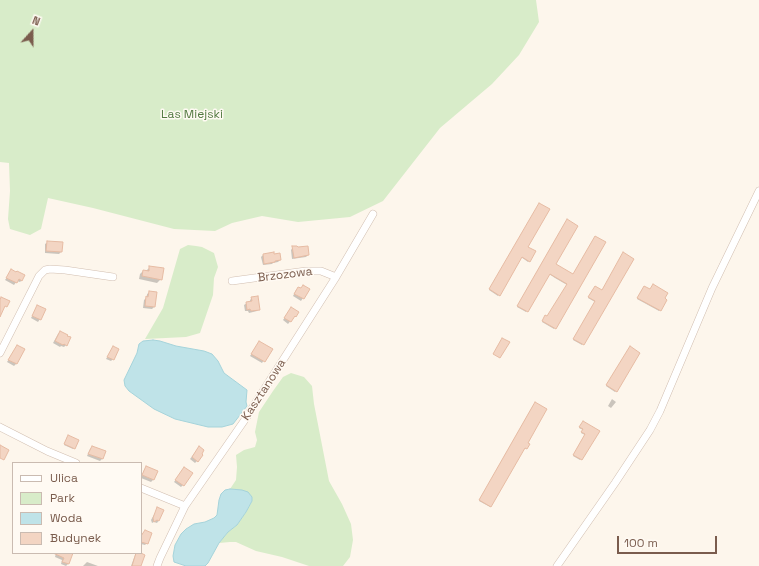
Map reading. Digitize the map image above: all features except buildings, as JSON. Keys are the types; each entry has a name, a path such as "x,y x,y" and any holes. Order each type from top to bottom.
{"street":[{"path":"557,566 615,483 657,418 714,282 759,191"},
{"name":"Kasztanowa","path":"157,566 185,506 244,421 336,277 373,214"},
{"path":"0,353 39,276 45,270 65,270 113,277"},
{"name":"Brzozowa","path":"232,281 306,271 321,271 336,277"},
{"path":"0,427 47,452 73,462"},
{"path":"142,488 185,506"}],"green space":[{"name":"Las Miejski","path":"0,0 536,0 539,22 519,55 492,84 440,128 383,201 350,217 298,222 262,216 232,223 215,231 174,229 48,198 41,229 30,235 10,229 8,219 10,191 9,163 0,162"},
{"path":"188,245 202,247 214,253 218,267 214,278 213,295 200,333 186,337 145,339 163,308 180,249"},
{"path":"291,373 304,377 312,386 314,404 329,481 351,524 353,540 350,557 343,566 309,566 282,557 256,551 236,542 219,543 228,532 237,525 252,501 235,489 230,489 236,480 236,455 244,450 255,447 257,440 255,432 259,412 283,377"}],"water":[{"path":"153,340 212,354 218,361 224,373 247,390 247,406 233,424 222,427 208,427 175,419 154,409 129,391 125,386 124,380 137,353 139,344 143,341"},
{"path":"230,489 248,492 252,497 252,501 237,525 228,532 219,543 208,563 205,566 186,566 174,562 173,556 175,545 181,534 194,524 205,522 214,518 217,515 221,494 225,490"}]}
